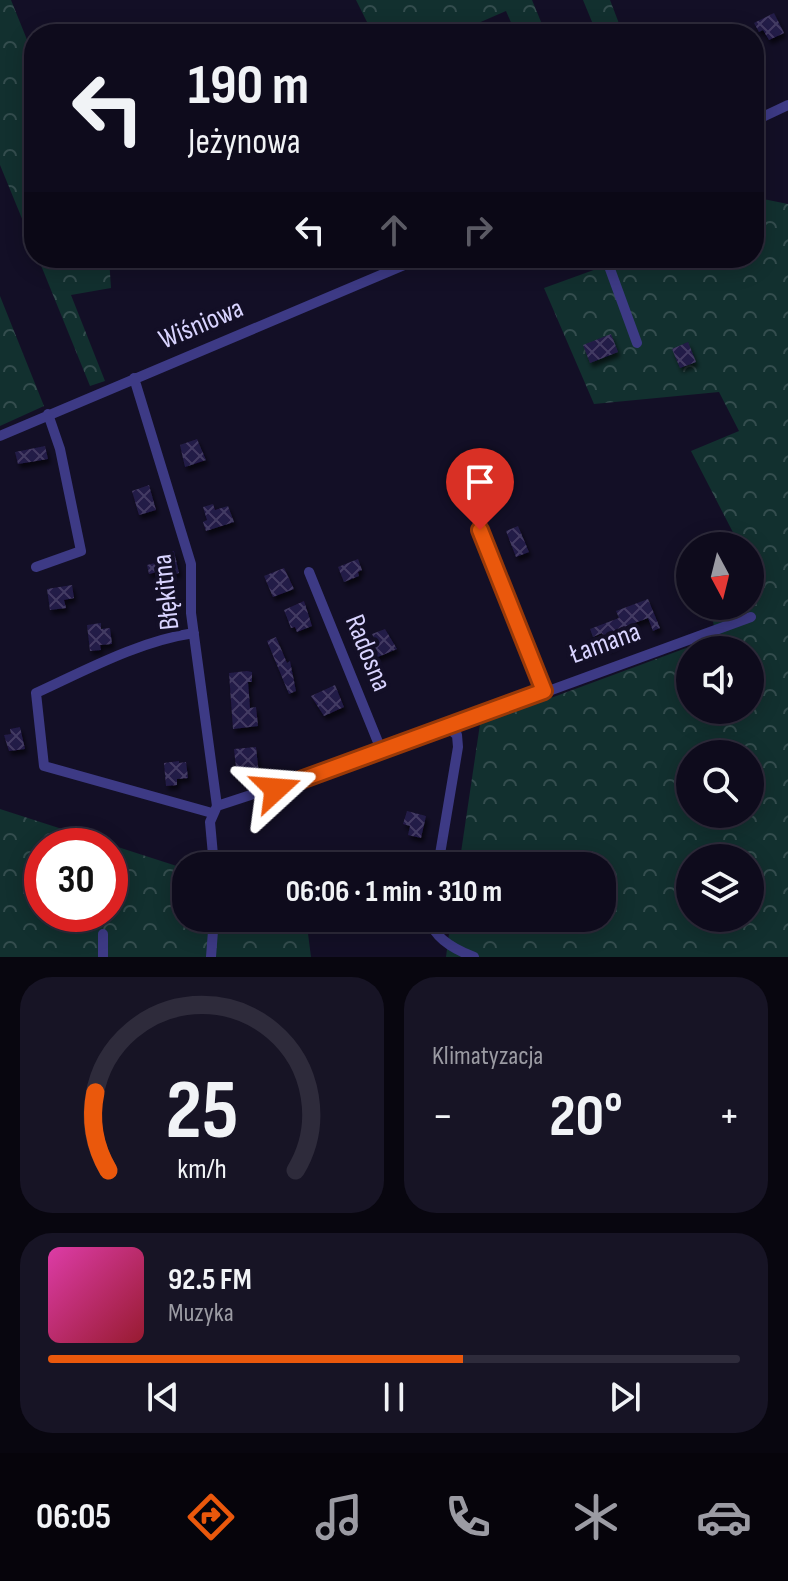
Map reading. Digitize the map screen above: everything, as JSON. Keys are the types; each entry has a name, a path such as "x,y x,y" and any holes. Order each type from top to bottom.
{"street":[{"path":"764,116 788,105"},
{"name":"Wiśniowa","path":"0,436 397,268"},
{"path":"610,268 637,343"},
{"name":"Błękitna","path":"134,378 191,564 194,633 214,810"},
{"path":"36,567 81,551 60,449 48,414"},
{"path":"480,530 544,691"},
{"name":"Radosna","path":"309,572 382,752"},
{"name":"Łamana","path":"214,810 743,620"},
{"path":"194,633 175,636 129,652 36,693 44,766 214,810 210,822 213,852"},
{"path":"440,852 458,747 457,735 447,727"},
{"path":"211,957 213,932"},
{"path":"434,932 458,951 474,957"},
{"path":"103,934 103,957"}],"green space":[{"path":"0,0 11,0 24,32 24,224 0,165"},
{"path":"356,0 532,0 542,24 512,24 506,11 476,24 368,24"},
{"path":"583,0 610,0 619,24 593,24"},
{"path":"764,199 788,204 788,957 446,957 449,932 616,932 616,852 461,852 480,724 676,652 676,724 764,724 764,636 716,636 713,620 764,620 764,532 733,532 691,451 739,431 719,392 594,404 544,288 599,268 764,268"},
{"path":"42,268 110,268 111,288 71,295 105,381 90,386"},
{"path":"0,296 44,406 0,426"},
{"path":"0,809 59,828 24,828 24,932 128,932 128,850 172,864 172,932 308,932 311,957 0,957"}],"building":[{"path":"774,13 784,33 769,40 764,24 754,23"},
{"path":"611,334 618,352 590,363 583,345"},
{"path":"688,342 696,362 680,368 672,349"},
{"path":"197,439 206,460 185,467 180,445"},
{"path":"45,446 48,459 18,464 15,452"},
{"path":"149,485 156,510 139,515 132,491"},
{"path":"213,504 215,510 228,506 234,522 206,531 203,507"},
{"path":"518,526 529,552 516,557 506,531"},
{"path":"174,551 179,573 162,576 161,571 149,574 147,565 159,562 158,554"},
{"path":"358,559 362,570 358,572 359,576 344,582 338,567"},
{"path":"284,568 294,589 273,597 264,576"},
{"path":"72,585 74,598 64,600 66,608 50,610 47,589"},
{"path":"648,599 660,628 653,631 648,618 616,630 620,641 609,649 602,633 593,637 590,629 619,618 616,611"},
{"path":"304,601 312,626 297,632 295,627 291,628 284,610"},
{"path":"101,623 101,629 110,628 112,644 100,645 101,650 90,651 87,625"},
{"path":"385,629 397,649 373,659 368,647 377,644 372,634"},
{"path":"276,637 287,663 290,661 296,691 289,694 267,641"},
{"path":"252,672 252,682 248,682 250,708 256,707 258,726 233,729 229,673"},
{"path":"335,685 344,707 324,716 311,696"},
{"path":"20,727 25,749 9,751 4,735 11,734 10,729"},
{"path":"256,747 259,775 237,777 234,749"},
{"path":"186,762 188,778 177,779 177,785 166,786 164,763"},
{"path":"407,811 426,816 421,838 408,835 410,826 403,824"}],"route":[{"path":"276,789 544,691 480,530"}]}
